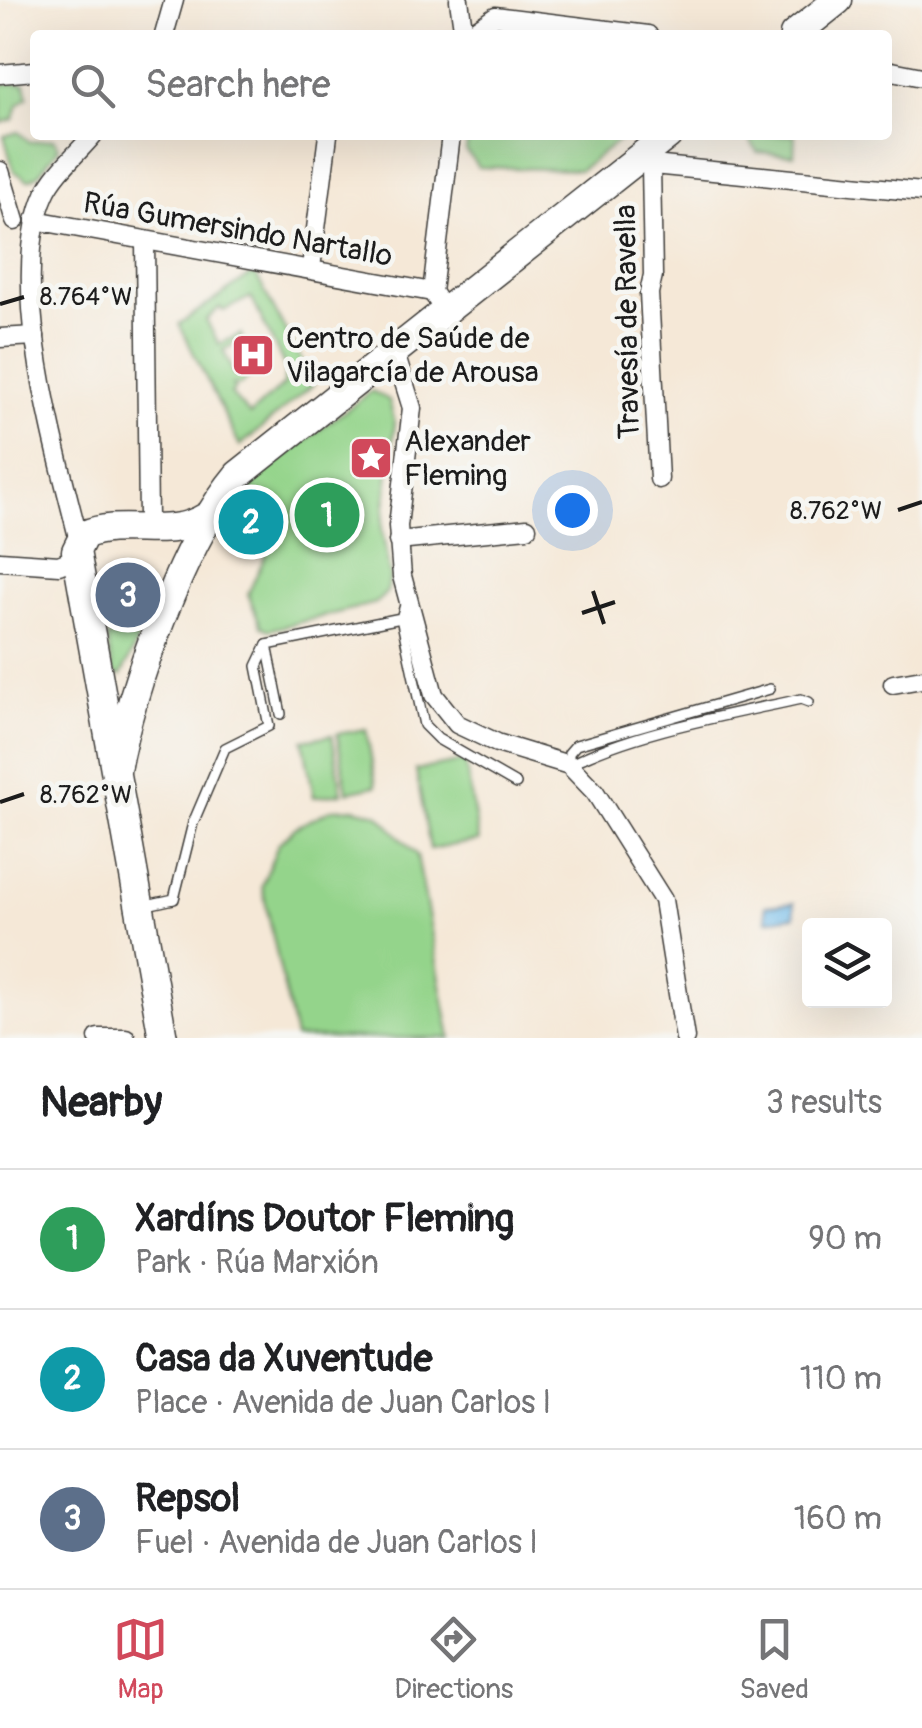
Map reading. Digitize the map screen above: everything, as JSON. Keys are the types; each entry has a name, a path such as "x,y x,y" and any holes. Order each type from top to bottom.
{"main road":[{"path":"800,30 838,0"},
{"path":"116,770 128,715 206,517 252,462 394,350 438,301 642,164 664,140"},
{"path":"163,1038 78,549 98,530 159,530 206,517"}],"street":[{"path":"165,30 174,0"},
{"path":"459,0 465,30"},
{"path":"474,30 495,16 608,30"},
{"path":"892,71 922,76"},
{"path":"0,74 30,72"},
{"path":"0,561 59,565 78,549 35,336 32,299 35,220 46,190 89,140"},
{"path":"311,268 327,140"},
{"path":"438,301 452,140"},
{"path":"642,164 922,192"},
{"name":"Travesía de Ravella","path":"642,164 653,274 649,292 659,478"},
{"path":"0,171 15,221"},
{"name":"Rúa Gumersindo Nartallo","path":"35,220 311,268 438,301"},
{"path":"145,242 148,520 159,530 177,536 183,548 171,582 169,607"},
{"path":"0,338 35,336"},
{"path":"394,350 412,408 398,542 408,598 434,694 457,724 497,743 569,765 595,792 663,900 685,1038"},
{"path":"398,542 527,528"},
{"path":"96,656 112,685 122,689 153,647"},
{"path":"893,684 922,678"},
{"path":"98,1038 126,1038"}],"lane":[{"path":"408,598 401,618 424,724 438,739 516,784"},
{"path":"87,608 169,607"},
{"path":"268,645 401,618"},
{"path":"268,645 281,714"},
{"path":"139,906 174,899 193,823 225,748 270,726 257,666 268,645"},
{"path":"770,689 576,745 568,753 569,765 597,751 708,720 802,699 810,702"}],"green space":[{"path":"500,26 538,30 495,30"},
{"path":"25,83 28,97 18,105 14,119 1,123 0,84"},
{"path":"18,132 30,142 55,140 59,148 37,176 28,180 14,171 4,136"},
{"path":"467,140 619,140 580,170 478,167 466,151"},
{"path":"750,140 795,140 794,155 757,152"},
{"path":"256,275 314,384 240,446 179,324","holes":["251,297 286,369 283,385 250,415 231,394 235,389 232,385 240,385 259,369 256,364 235,375 223,350 243,340 241,334 219,344 206,320 220,307 223,311"]},
{"path":"372,391 389,400 395,423 382,530 390,577 387,592 376,603 269,630 261,626 248,594 275,534 265,527 276,505 249,489 258,475"},
{"path":"107,637 139,638 121,676 113,673"},
{"path":"366,729 376,786 347,792 337,734"},
{"path":"332,735 342,793 314,797 303,740"},
{"path":"465,761 479,841 430,849 416,770"},
{"path":"354,808 378,814 417,855 451,1038 295,1038 262,886 278,844 296,827 332,809"}],"water":[{"path":"794,903 795,916 767,920 765,906"}],"place":[{"name":"Centro de Saúde de Vilagarcía de Arousa","path":"253,355"},
{"name":"Alexander Fleming","path":"371,458"},
{"name":"Xardíns Doutor Fleming","path":"327,515"},
{"name":"Casa da Xuventude","path":"251,522"},
{"name":"Repsol","path":"128,595"}]}
